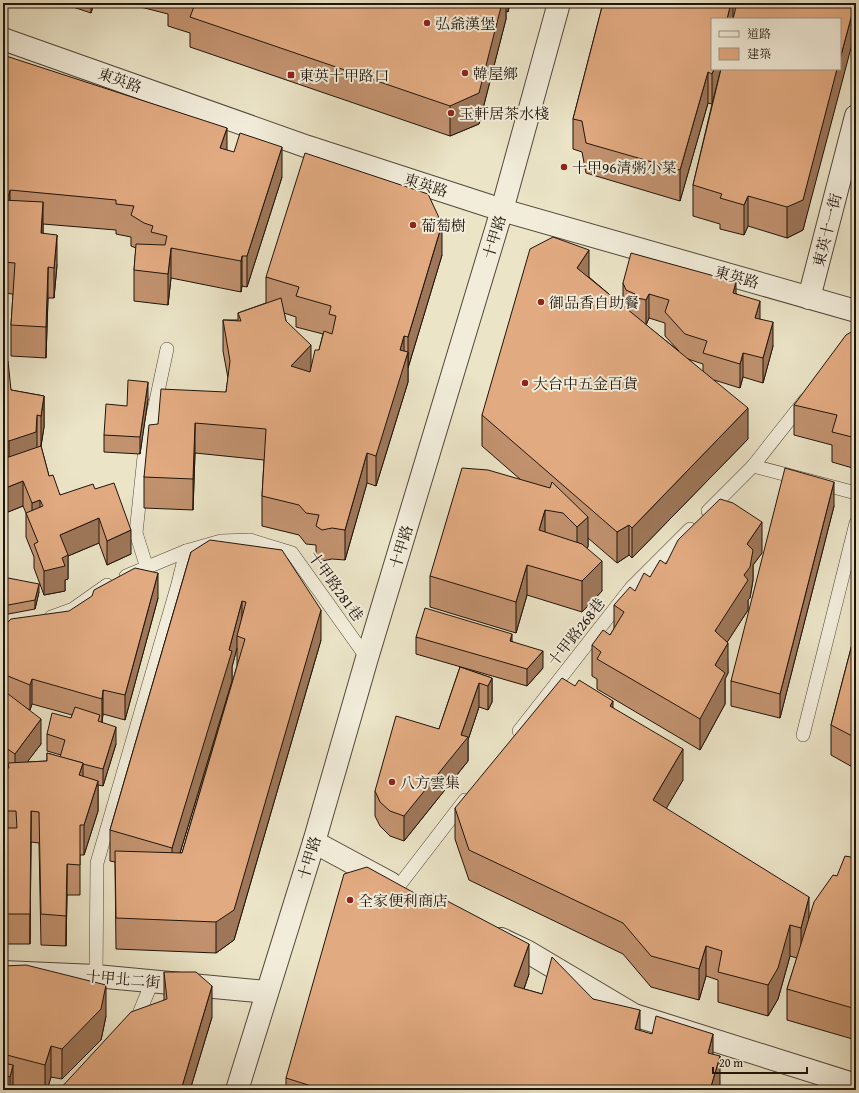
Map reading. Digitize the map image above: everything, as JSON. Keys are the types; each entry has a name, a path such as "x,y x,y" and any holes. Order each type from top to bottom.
{"street":[{"name":"十甲路","path":"237,1090 266,992 314,842 367,658 502,210 559,3"},
{"name":"東英路","path":"3,39 306,155 856,311"},
{"name":"東英十一街","path":"809,298 856,116"},
{"path":"314,842 418,897"},
{"path":"487,931 528,952 634,1015 856,1085"},
{"name":"十甲北二街","path":"3,972 96,976 266,992"}],"lane":[{"path":"147,568 136,533 144,457 167,349"},
{"name":"十甲路268巷","path":"510,743 631,588 753,466 812,392"},
{"path":"753,466 856,493"},
{"path":"803,735 856,523"},
{"name":"十甲路281巷","path":"38,622 74,609 110,583 186,551 221,541 250,540 292,553 367,658"},
{"path":"96,976 97,863 178,584 186,551"},
{"path":"398,887 471,793"},
{"path":"125,1033 136,1021 152,982"}],"building":[{"path":"193,3 502,3 479,93 450,106 190,17 195,4"},
{"path":"603,3 731,3 727,18 711,18 711,70 714,70 712,74 708,72 680,170 586,143 582,121 573,119"},
{"path":"737,3 855,3 841,55 841,18 733,18"},
{"path":"3,55 227,128 220,148 234,152 240,133 282,147 247,256 242,256 241,261 171,248 168,274 134,270 136,244 165,245 167,236 151,232 153,226 144,223 131,215 134,206 116,204 116,200 10,190 9,195 3,195"},
{"path":"721,70 837,70 803,200 787,207 748,196 744,205 720,198 722,194 693,185"},
{"path":"305,153 428,194 442,224 408,337 404,336 400,350 408,352 376,456 367,453 345,530 332,528 322,530 316,526 319,515 306,513 299,505 262,496 266,429 195,423 193,479 144,477 149,425 158,424 161,389 226,392 230,361 223,320 241,321 238,313 281,298 286,321 311,345 291,366 310,372 315,350 319,350 324,331 332,334 336,316 329,314 331,306 296,296 299,287 266,277"},
{"path":"3,200 43,202 41,233 57,235 54,268 48,267 46,327 11,325 15,263 3,262"},
{"path":"553,237 589,250 577,268 748,408 632,528 629,525 617,532 482,415 530,249"},
{"path":"631,253 736,282 733,293 760,301 755,318 773,322 763,358 743,353 740,364 703,353 707,341 685,334 665,312 669,300 649,294 646,300 634,297 635,294 626,290 623,283"},
{"path":"856,329 856,438 832,432 837,415 794,405 846,335"},
{"path":"3,360 8,361 11,390 44,396 41,416 37,415 36,432 9,441 3,439"},
{"path":"128,380 148,382 140,437 104,435 106,404 127,406"},
{"path":"41,446 49,476 53,475 60,495 93,484 95,489 114,483 131,530 107,541 99,518 60,535 68,555 62,558 65,566 44,571 34,544 38,542 26,513 43,506 40,500 32,503 23,481 3,489 3,459"},
{"path":"462,468 488,470 550,488 552,482 588,517 577,527 563,513 545,510 539,530 582,544 602,561 582,581 527,565 516,602 430,576"},
{"path":"785,468 834,482 780,694 731,681"},
{"path":"720,499 733,503 762,522 747,544 753,550 750,567 744,575 748,580 715,631 728,643 715,665 725,673 700,719 597,659 601,652 592,645 603,630 610,635 624,612 614,605 630,587 635,591 644,573 650,577 660,560 666,564 678,540"},
{"path":"210,540 282,550 321,610 234,910 216,922 116,918 115,851 182,853 245,639 237,636 246,602 242,601 229,650 232,651 172,848 110,830 191,552"},
{"path":"135,568 158,573 125,695 103,690 102,699 32,679 30,685 3,674 3,636 5,625 11,619 69,611 92,596 94,590"},
{"path":"3,577 39,584 35,600 3,606"},
{"path":"425,608 512,634 510,641 543,651 527,669 416,637"},
{"path":"856,629 856,738 831,725"},
{"path":"460,667 492,678 488,686 479,683 461,735 468,737 404,816 390,811 380,802 375,791 396,716 439,729"},
{"path":"562,678 575,686 579,680 613,701 610,706 683,749 653,800 809,897 801,928 790,925 778,968 768,985 718,972 722,951 706,946 699,969 651,956 623,923 469,850 455,808"},
{"path":"3,690 41,719 15,754 3,746"},
{"path":"75,707 100,715 98,721 116,727 103,769 60,757 65,740 47,734 52,713 71,718"},
{"path":"47,753 83,763 79,775 98,781 84,825 80,825 80,865 67,864 66,916 41,914 39,812 31,811 30,914 3,914 3,828 17,828 16,811 3,811 3,769 9,768 8,763 47,761"},
{"path":"845,856 856,858 856,1009 787,989 814,902 833,875 837,876"},
{"path":"367,867 429,901 432,893 529,944 514,986 542,994 552,957 593,999 640,1010 635,1029 652,1034 656,1016 713,1034 708,1053 720,1056 710,1090 324,1090 286,1078 344,874"},
{"path":"26,965 106,985 101,1009 62,1049 51,1046 45,1065 3,1054 3,966"},
{"path":"164,972 196,972 212,986 181,1090 59,1090 131,1012 167,999"},
{"path":"3,1063 13,1065 10,1077 3,1075"}],"place":[{"name":"弘爺漢堡","path":"427,23"},
{"name":"韓屋鄉","path":"465,73"},
{"name":"東英十甲路口","path":"291,75"},
{"name":"玉軒居茶水棧","path":"451,113"},
{"name":"十甲96清粥小菜","path":"564,167"},
{"name":"葡萄樹","path":"413,225"},
{"name":"御品香自助餐","path":"541,302"},
{"name":"大台中五金百貨","path":"525,383"},
{"name":"八方雲集","path":"392,782"},
{"name":"全家便利商店","path":"350,900"}]}
